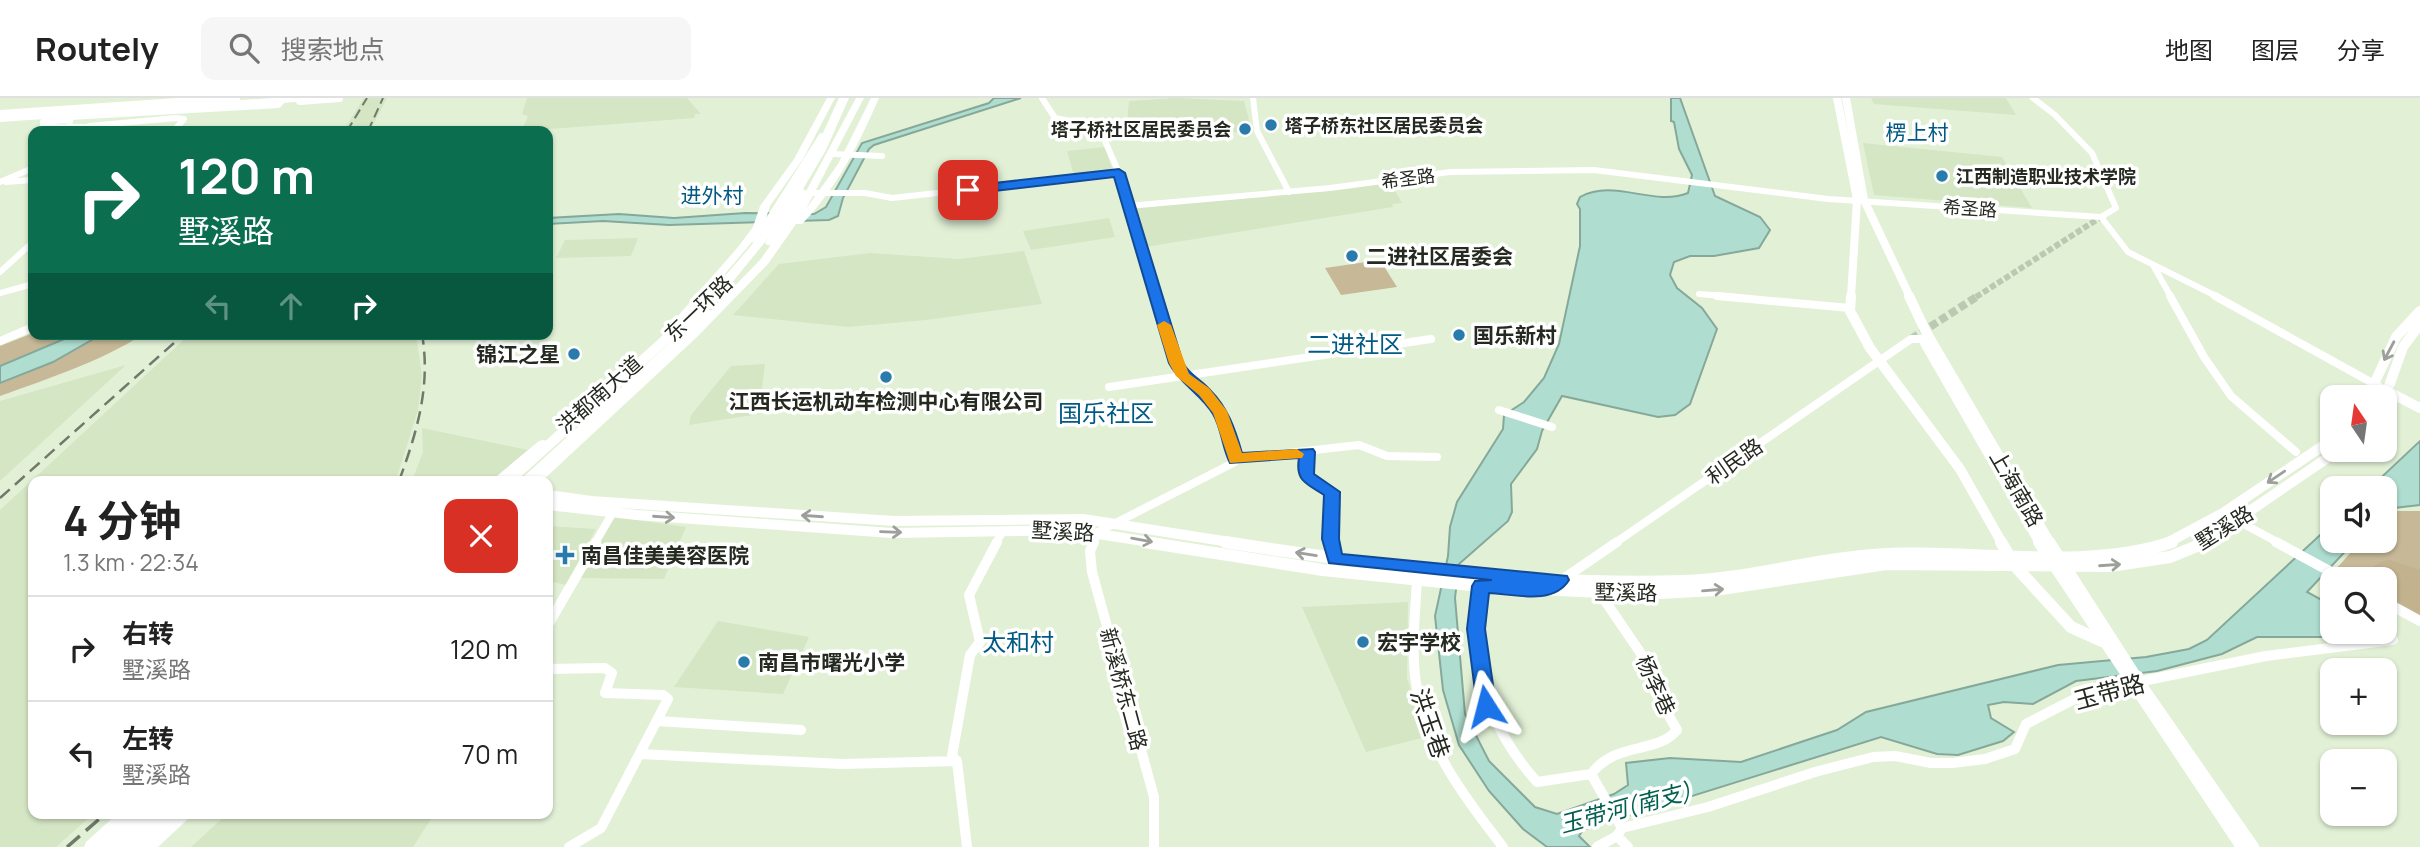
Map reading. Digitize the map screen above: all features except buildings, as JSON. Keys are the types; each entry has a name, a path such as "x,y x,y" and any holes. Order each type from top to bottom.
{"highway":[{"name":"东一环路","path":"508,476 717,293 748,258 820,149 838,98"},
{"name":"东一环路","path":"531,476 683,338 756,262 783,227 818,169 852,98"},
{"path":"108,847 139,819"},
{"path":"129,847 160,819"}],"main road":[{"path":"22,116 312,98"},
{"path":"762,226 765,206 798,159 822,115 838,98"},
{"path":"655,349 762,226 838,98"},
{"name":"洪都南大道","path":"508,476 688,316 744,258 762,226 812,155 838,98"},
{"name":"洪都南大道","path":"540,476 693,335 745,283 791,229 833,154 860,98"},
{"path":"683,338 756,278 791,229 868,98"},
{"path":"791,229 815,207 862,126 875,98"},
{"path":"2,117 276,101"},
{"path":"92,847 123,819"},
{"path":"137,847 168,819"},
{"path":"147,847 177,819"}],"street":[{"path":"2,117 42,117 187,98"},
{"path":"71,112 236,98"},
{"path":"71,112 339,98"},
{"path":"1042,98 1055,118 1086,124 1101,132 1119,173 1176,363 1183,376 1204,391 1219,411 1226,423 1235,459"},
{"path":"1252,98 1257,131 1289,192"},
{"name":"上海南路","path":"1838,98 1861,201 1923,339 2055,561 2242,847"},
{"name":"上海南路","path":"1846,98 1861,201 1850,308 1870,348 1960,469 2012,561 2071,627 2107,640"},
{"path":"2033,98 2055,115 2092,153 2116,208 2101,217 2128,252 2176,274 2375,385"},
{"path":"71,112 276,101"},
{"path":"22,116 42,117"},
{"path":"42,117 46,126"},
{"path":"89,126 184,119 178,126"},
{"path":"833,154 882,156"},
{"path":"0,182 28,170"},
{"name":"希圣路","path":"1128,206 1289,192 1450,172 1594,170 1861,201 2101,217"},
{"path":"811,193 892,198 1119,173"},
{"path":"13,176 28,174"},
{"path":"0,182 28,180"},
{"name":"上海南路","path":"1861,201 1926,332 2055,561"},
{"path":"0,272 28,247"},
{"path":"2153,265 2204,357 2231,396 2296,452"},
{"path":"0,293 28,285"},
{"path":"1699,294 1850,308"},
{"path":"2373,383 2393,344 2410,318 2420,311"},
{"path":"2389,385 2403,347 2420,324"},
{"path":"0,341 28,329"},
{"path":"1109,387 1431,338"},
{"name":"利民路","path":"1546,590 1911,339 1923,339"},
{"path":"2398,399 2420,408"},
{"path":"1499,410 1552,427"},
{"path":"1098,532 1227,468 1235,459 1359,445 1387,456 1437,457"},
{"name":"墅溪路","path":"2055,561 2112,554 2162,545 2179,539 2320,447"},
{"path":"1307,452 1305,471 1308,477 1332,492 1331,539 1338,572"},
{"name":"墅溪路","path":"553,506 892,533 1048,529 1098,532 1338,572 1477,586 1641,594 1715,590 1886,564 2055,561 2110,566 2170,557 2208,541 2322,462"},
{"name":"墅溪路","path":"553,496 591,501 894,521 995,522 1072,519 1117,523 1335,559 1560,580 1685,581 1783,570 1886,554 2012,561"},
{"path":"553,616 613,512"},
{"path":"2238,521 2321,567"},
{"path":"967,847 957,761 952,756 970,656 980,642 969,595 1003,531"},
{"name":"新溪桥东二路","path":"1098,532 1090,551 1092,572 1154,797 1154,847"},
{"name":"洪玉巷","path":"1417,581 1413,643 1420,708 1460,792 1503,847"},
{"path":"1477,586 1477,643 1486,706 1496,728 1537,782 1542,784 1569,775 1591,774 1628,847"},
{"name":"杨李巷","path":"1591,774 1608,757 1627,749 1668,741 1677,730 1653,688 1640,650 1599,592"},
{"path":"2397,609 2420,621"},
{"name":"玉带路","path":"1619,829 1719,804 1876,756 1907,756 1931,763 1952,763 2003,754 2015,749 2026,724 2088,692 2266,656 2361,644"},
{"path":"553,669 605,668 612,673 605,693 667,696 667,702 601,828 569,847"},
{"name":"上海南路","path":"2140,691 2253,847"},
{"path":"657,721 801,730"},
{"path":"640,754 842,764 957,761"},
{"path":"1597,847 1619,829"}],"shaded area":[{"path":"364,98 387,98 373,126 346,126"},
{"path":"527,98 687,98 701,114 695,114 694,118 553,129 553,126 524,126 528,116 522,114"},
{"path":"1175,98 1244,101 1252,131 1111,141 1107,136 1117,135 1117,124 1127,122 1129,101"},
{"path":"1871,98 2006,98 2016,115 1874,104"},
{"name":"江西制造职业技术学院","path":"1863,143 2002,157 2032,208 1874,195"},
{"path":"1105,147 1113,172 1074,176 1067,151"},
{"path":"1391,183 1402,203 1392,204 1393,207 1145,247 1134,208"},
{"path":"1109,218 1115,237 1031,250 1023,231"},
{"path":"638,238 631,256 556,258 565,240"},
{"path":"1024,251 1042,304 926,320 848,327 733,315 779,264 870,253 959,259"},
{"path":"1380,260 1397,287 1341,295 1325,268"},
{"path":"28,335 28,340 134,340 92,361 0,396 0,346"},
{"path":"184,340 417,340 422,376 418,410 397,476 37,476"},
{"path":"765,364 759,414 689,425 691,415 731,366"},
{"path":"126,365 0,481 0,401"},
{"path":"422,428 528,450 497,476 414,476 423,452"},
{"path":"28,484 28,819 87,819 56,847 0,847 0,510"},
{"path":"2397,511 2420,511 2420,618 2397,605 2397,567 2338,567 2350,553 2397,553"},
{"path":"615,517 686,527 664,579 579,578"},
{"name":"南昌佳美美容医院","path":"553,526 596,529 566,585 553,582"},
{"path":"2390,560 2420,570 2420,614 2397,602 2397,567 2373,567"},
{"name":"宏宇学校","path":"1408,602 1407,678 1426,737 1366,752 1302,607"},
{"name":"南昌市曙光小学","path":"718,621 809,637 783,694 674,687"},
{"path":"222,819 431,819 413,847 191,847"}],"water":[{"path":"994,98 1021,98 874,145 869,149 843,198 838,216 829,220 669,225 603,221 553,224 553,218 619,214 674,218 745,213 814,214 826,207 862,143 989,103"},
{"name":"玉带河(南支)","path":"1671,98 1680,98 1715,196 1760,217 1770,230 1759,248 1714,256 1690,256 1674,262 1670,275 1677,288 1702,308 1717,329 1690,404 1675,415 1658,417 1562,396 1542,431 1537,449 1511,484 1512,512 1508,521 1459,564 1455,598 1465,714 1489,761 1535,807 1557,814 1614,794 1628,785 1626,763 1670,758 1741,762 1837,730 1866,712 2058,665 2146,657 2189,649 2207,640 2320,535 2320,553 2344,553 2331,567 2320,567 2320,578 2307,592 2320,599 2320,637 2257,637 2222,654 2157,671 2076,681 2033,704 2004,702 1988,705 1991,718 2014,732 2003,741 1958,755 1937,754 1881,737 1583,830 1579,836 1590,847 1547,847 1523,829 1489,791 1459,745 1443,690 1435,616 1448,556 1450,527 1457,502 1503,429 1504,415 1524,402 1544,378 1559,344 1580,246 1580,209 1577,204 1580,197 1606,190 1661,197 1688,193 1692,175 1679,149 1674,122 1671,121"},
{"path":"62,340 92,340 53,362 0,383 0,366"},
{"path":"2420,441 2420,505 2397,508 2397,476 2383,476"}],"tunnel":[{"path":"1976,297 2101,217"},
{"path":"1911,339 1978,296"}],"railway":[{"path":"350,126 367,98"},
{"path":"370,126 383,98"},
{"path":"0,498 177,340"},
{"path":"401,476 421,409 425,372 423,340"},
{"path":"67,847 99,819"}],"slow traffic":[{"path":"1164,325 1183,376 1204,391 1226,423 1235,459 1297,454"}],"place":[{"name":"塔子桥东社区居民委员会","path":"1271,125"},
{"name":"塔子桥社区居民委员会","path":"1245,129"},
{"name":"江西制造职业技术学院","path":"1942,176"},
{"name":"二进社区居委会","path":"1352,256"},
{"name":"国乐新村","path":"1459,335"},
{"name":"锦江之星","path":"574,354"},
{"name":"江西长运机动车检测中心有限公司","path":"886,377"},
{"name":"南昌佳美美容医院","path":"565,555"},
{"name":"宏宇学校","path":"1363,642"},
{"name":"南昌市曙光小学","path":"744,662"}],"district":[{"name":"楞上村","path":"1917,132"},
{"name":"进外村","path":"712,195"},
{"name":"二进社区","path":"1355,343"},
{"name":"国乐社区","path":"1106,412"},
{"name":"太和村","path":"1018,641"}],"route":[{"path":"968,190 1119,173 1149,281 1176,363 1183,376 1204,391 1219,411 1226,423 1235,459 1307,452 1305,471 1308,477 1332,492 1331,539 1335,559 1560,580 1546,590 1481,586 1476,629 1486,706"}]}
